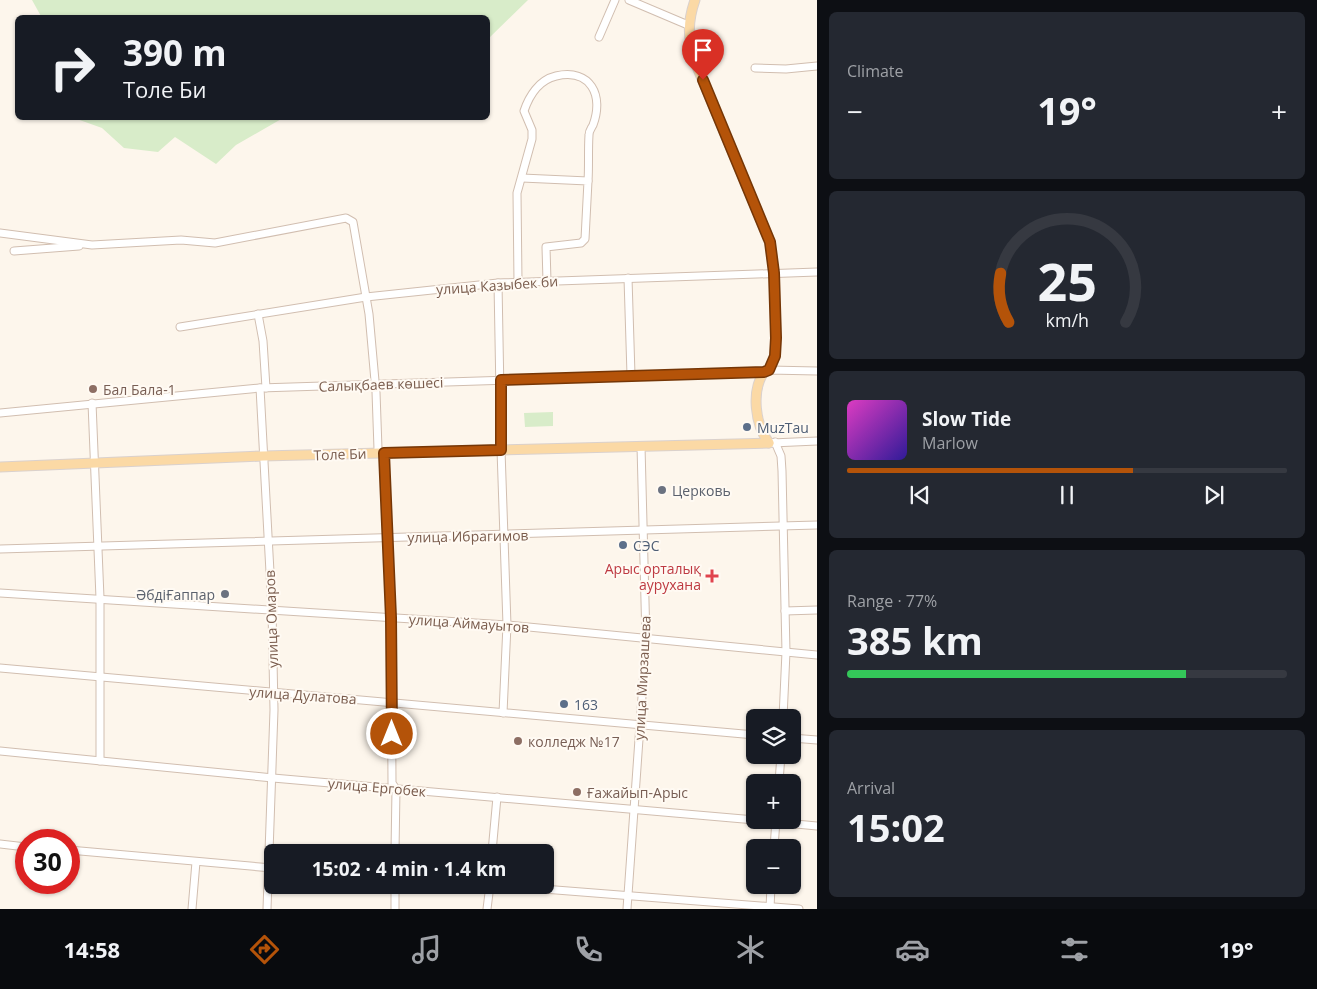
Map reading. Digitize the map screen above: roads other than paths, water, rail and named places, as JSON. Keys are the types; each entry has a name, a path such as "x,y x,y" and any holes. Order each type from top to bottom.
{"main road":[{"path":"695,0 688,25 689,39 695,62 770,242 774,273 775,356 758,381 758,412 762,434 772,443"},
{"name":"Толе Би","path":"0,467 263,456 772,443"}],"street":[{"path":"600,36 615,0"},
{"path":"629,0 688,25"},
{"path":"755,68 786,69 817,66"},
{"path":"518,282 517,193 532,139 532,130 524,111 529,97 543,82 555,76 568,74 587,79 596,92 594,124 588,132 585,239 581,243 546,247 547,281"},
{"path":"522,178 588,182"},
{"path":"14,251 181,240 214,243 346,218 353,222 356,227 370,314 376,392 376,439 378,449 384,453 391,618 392,783 396,789 395,844"},
{"path":"0,233 92,245"},
{"name":"улица Казыбек би","path":"180,327 366,297 498,283 817,272"},
{"path":"628,278 631,375"},
{"path":"498,283 507,625 503,713"},
{"name":"улица Омаров","path":"258,314 264,342 263,456 272,609 272,844"},
{"name":"Салықбаев көшесі","path":"0,412 263,388 631,375 817,371"},
{"path":"92,403 93,464 100,598 100,761"},
{"path":"772,443 817,441"},
{"path":"772,443 781,456 786,652 783,709"},
{"name":"улица Мирзашева","path":"627,909 646,640 641,446"},
{"name":"улица Ибрагимов","path":"0,549 817,525"},
{"name":"улица Аймауытов","path":"0,593 507,625 646,640 817,655"},
{"path":"785,611 817,610"},
{"name":"улица Дулатова","path":"0,668 272,694 393,702 746,734"},
{"path":"801,739 817,740"},
{"name":"улица Ергобек","path":"0,751 273,778 746,819"},
{"path":"493,844 497,797"},
{"name":"улица Ергобек","path":"801,824 817,826"},
{"path":"0,844 15,846"},
{"path":"80,851 264,867"},
{"path":"192,909 196,862"},
{"path":"554,890 799,909"},
{"name":"улица Омаров","path":"267,909 268,894"},
{"path":"395,894 395,909"},
{"path":"487,909 490,894"},
{"path":"770,908 771,894"}],"place":[{"name":"Бал Бала-1","path":"93,389"},
{"name":"MuzTau","path":"747,427"},
{"name":"Церковь","path":"662,490"},
{"name":"СЭС","path":"623,545"},
{"name":"Арыс орталық аурухана","path":"712,576"},
{"name":"ӘбдіҒаппар","path":"225,594"},
{"name":"163","path":"564,704"},
{"name":"колледж №17","path":"518,741"},
{"name":"Ғажайып-Арыс","path":"577,792"}]}
